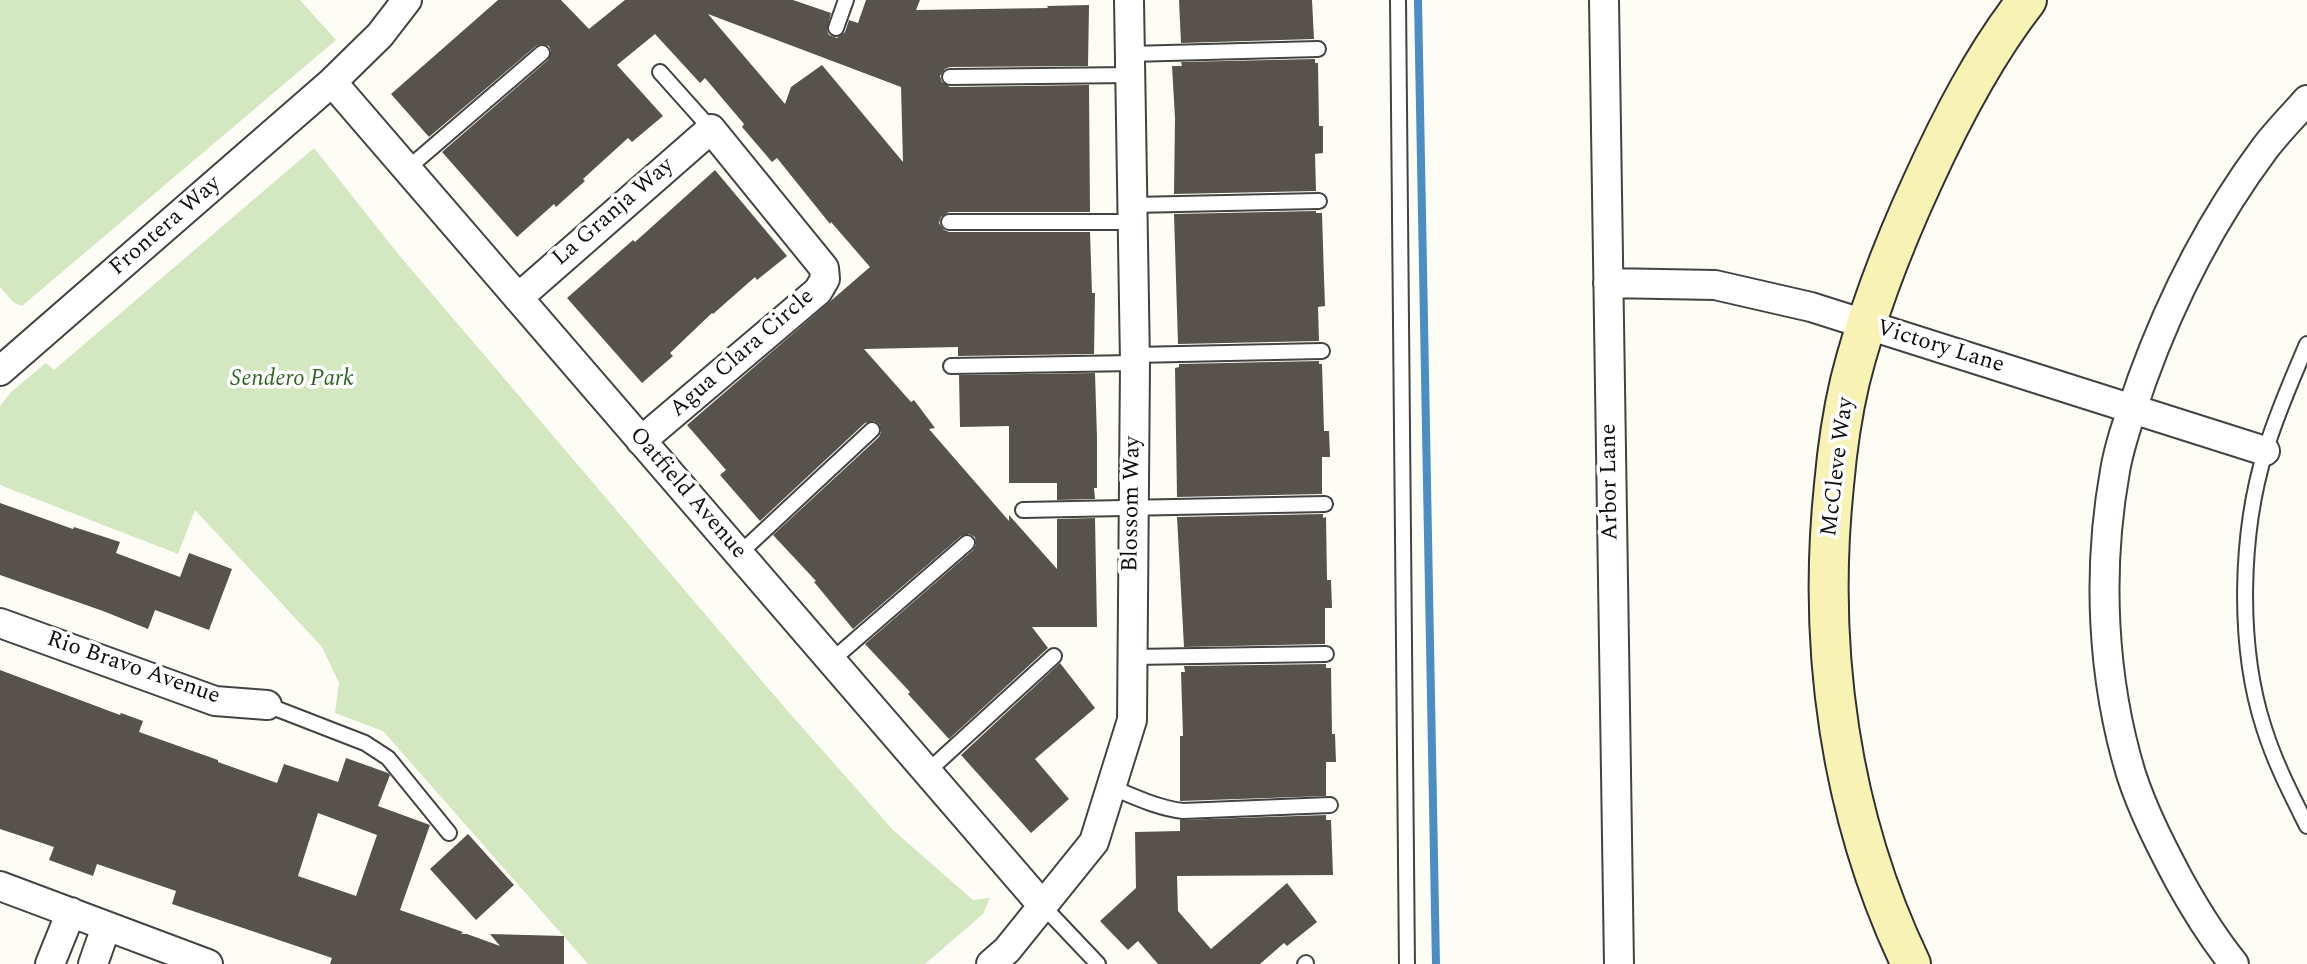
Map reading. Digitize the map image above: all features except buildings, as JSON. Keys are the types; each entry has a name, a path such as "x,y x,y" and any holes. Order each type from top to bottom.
{"street":[{"name":"Frontera Way","path":"0,371 332,82 380,36 407,0"},
{"name":"Blossom Way","path":"991,964 1007,950 1094,842 1132,720 1135,359 1129,0"},
{"name":"Arbor Lane","path":"1604,0 1619,964"},
{"name":"McCleve Way","path":"1911,964 1866,851 1847,771 1833,691 1827,611 1829,526 1837,456 1850,383 1866,325 1909,210 1941,141 1978,74 2027,0"},
{"name":"Oatfield Avenue","path":"332,82 1043,906"},
{"path":"2234,964 2219,946 2194,906 2158,841 2132,776 2116,716 2108,648 2104,591 2108,530 2115,470 2132,408 2155,343 2185,276 2225,205 2266,146 2307,100"},
{"name":"La Granja Way","path":"518,298 711,129"},
{"name":"Agua Clara Circle","path":"641,441 818,290 825,279 824,268 711,129"},
{"name":"Victory Lane","path":"1608,283 1715,285 1811,307 2265,451"},
{"name":"Rio Bravo Avenue","path":"0,623 215,701 267,705"},
{"path":"0,886 208,964"},
{"path":"50,964 71,912"},
{"path":"93,964 106,927"}],"lane":[{"path":"836,28 846,0"},
{"path":"1398,0 1407,964"},
{"path":"950,77 1318,49"},
{"path":"407,169 542,53"},
{"path":"660,72 711,129"},
{"path":"949,222 1319,201"},
{"path":"2307,345 2265,451 2245,562 2245,621 2250,670 2281,776 2307,826"},
{"path":"951,366 1322,351"},
{"path":"739,554 872,430"},
{"path":"1023,510 1325,504"},
{"path":"831,661 967,543"},
{"path":"1132,657 1326,654"},
{"path":"927,772 1054,656"},
{"path":"267,705 379,750 449,833"},
{"path":"1111,787 1151,804 1183,811 1330,805"},
{"path":"1043,906 1098,964"}],"green space":[{"path":"0,0 300,0 336,40 22,306 13,302 0,287"},
{"name":"Sendero Park","path":"314,148 399,255 785,708 893,830 973,900 990,898 983,914 925,964 588,964 383,731 335,713 339,683 322,647 195,510 178,554 0,485 0,406 11,392 46,363 54,370"}],"waterway":[{"path":"1418,0 1436,964"}]}
